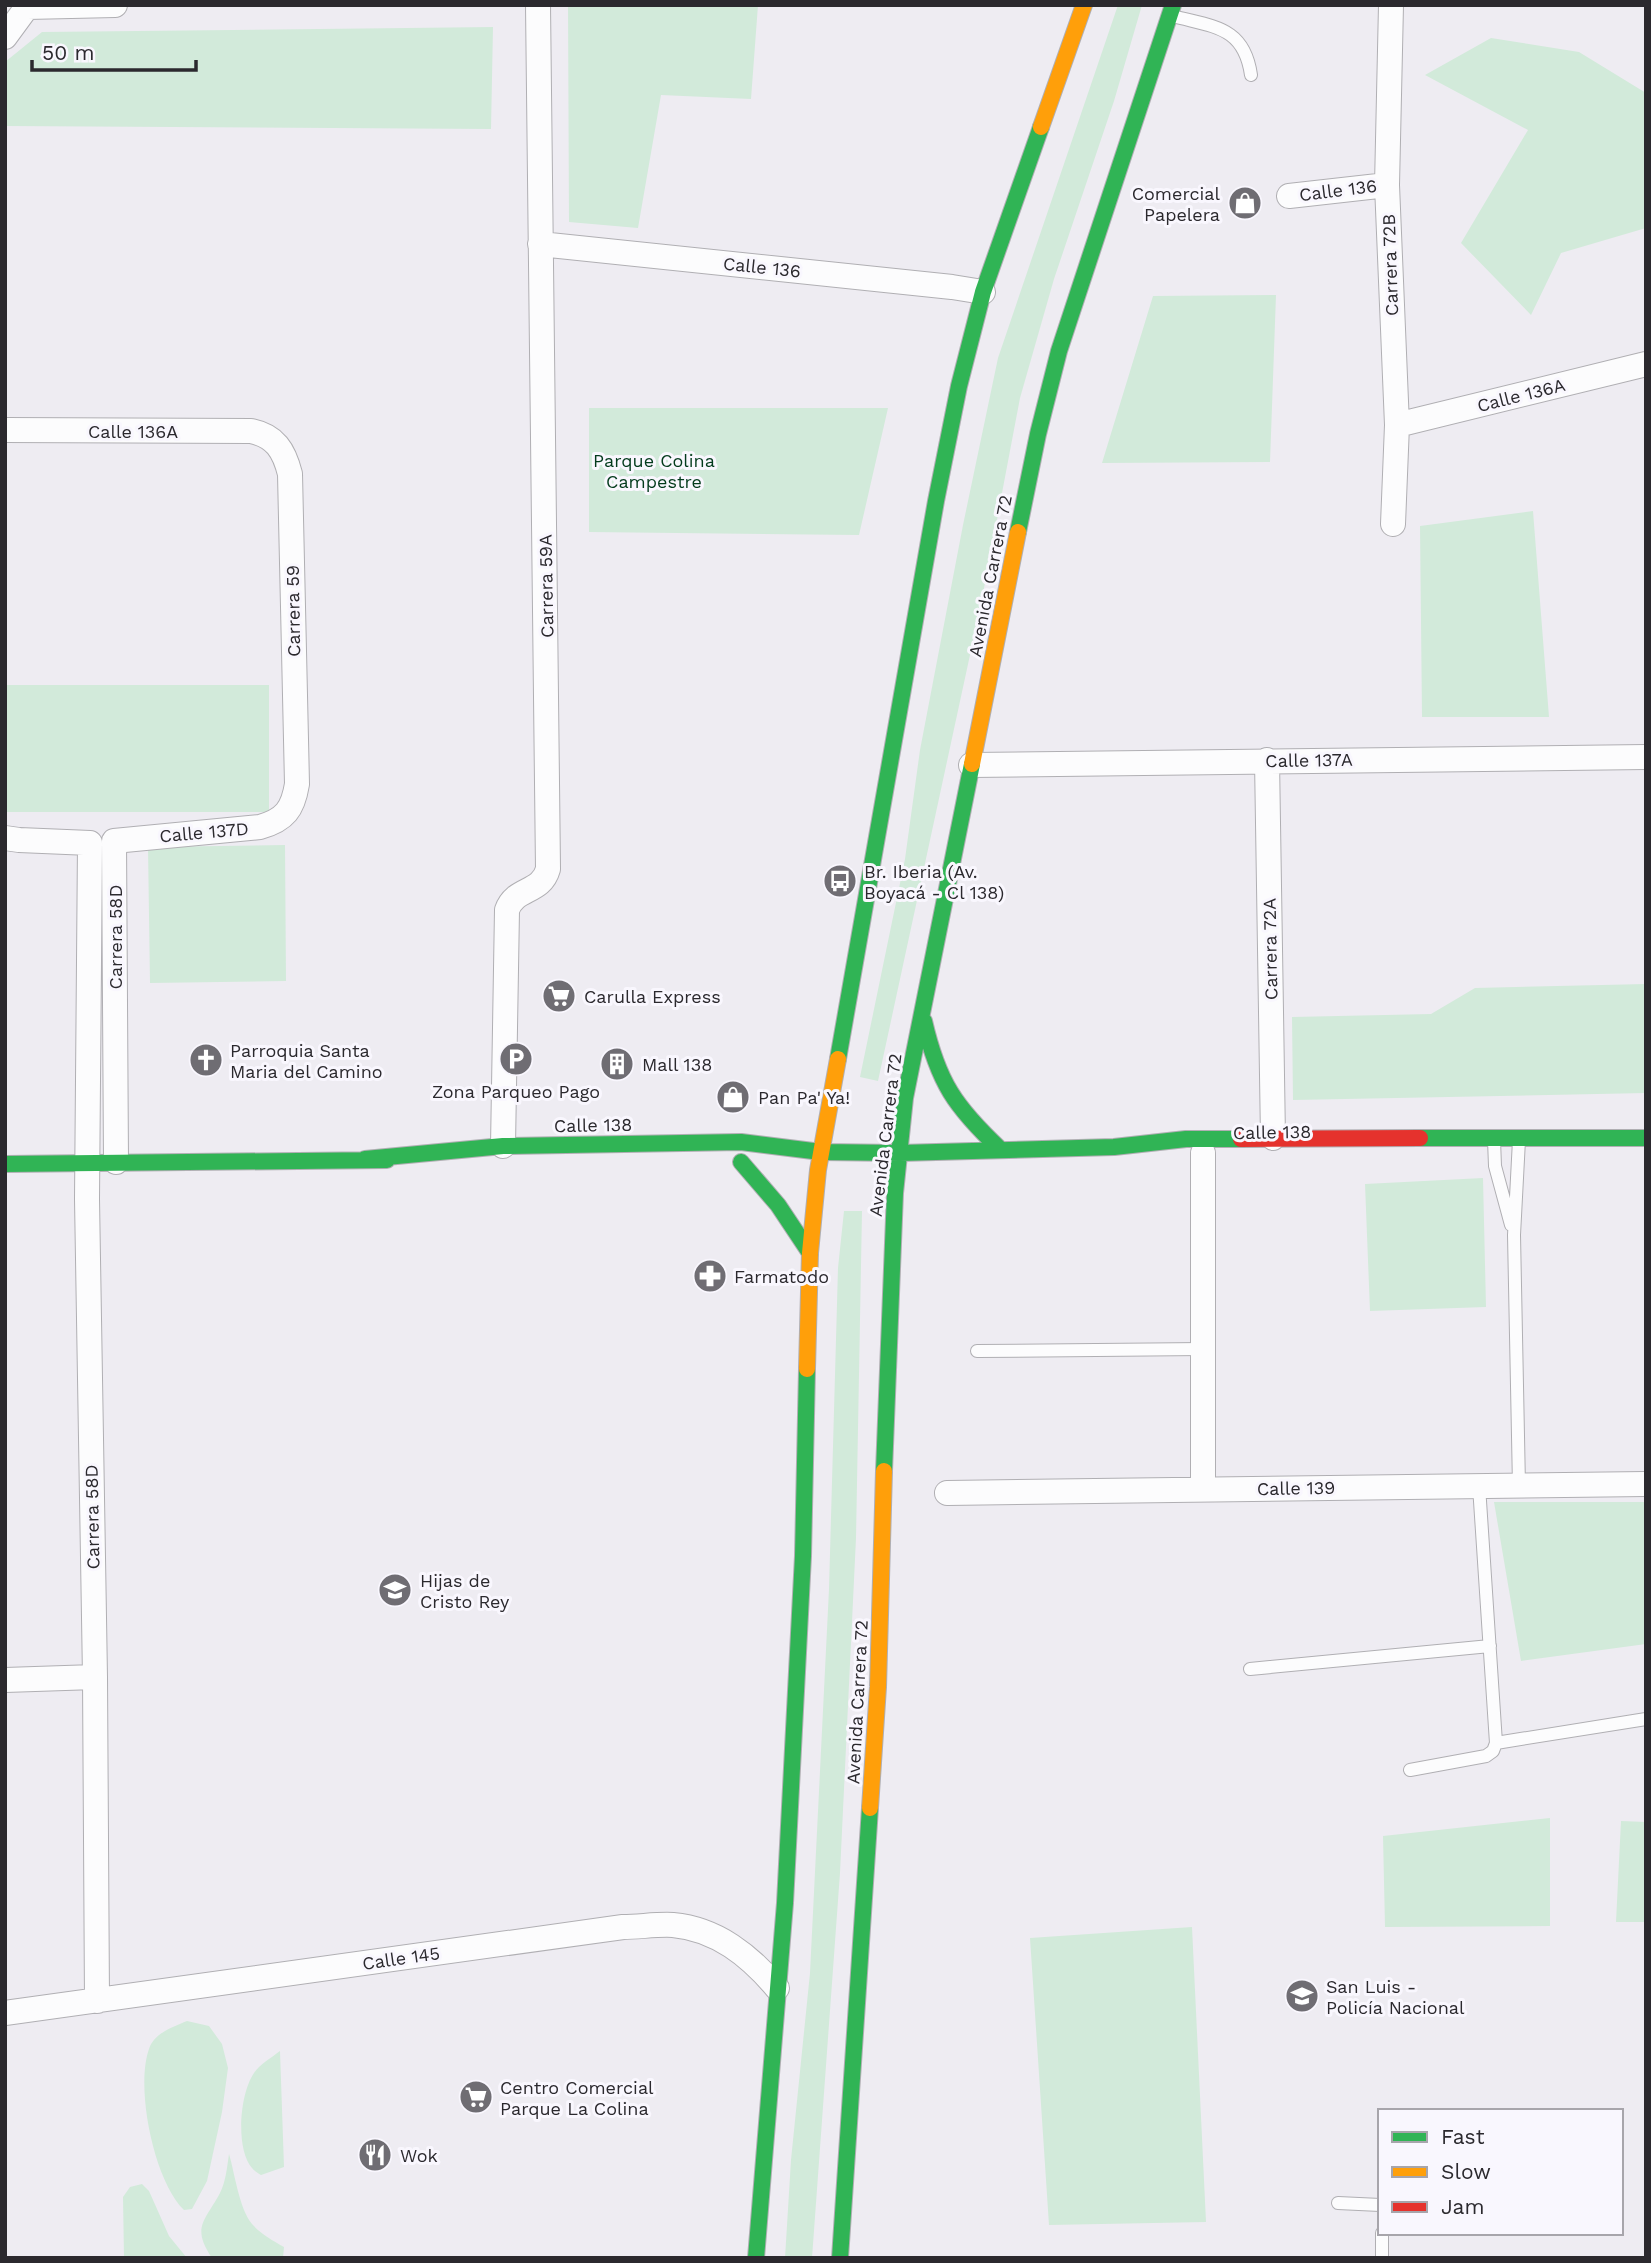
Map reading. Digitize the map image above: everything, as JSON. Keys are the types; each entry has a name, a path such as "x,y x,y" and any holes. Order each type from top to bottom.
{"main road":[{"path":"756,2258 785,1903 803,1556 810,1253 821,1152 936,500 960,386 983,292 1084,5"},
{"name":"Avenida Carrera 72","path":"840,2258 878,1687 889,1316 895,1193 905,1098 1038,434 1059,351 1171,10"},
{"path":"922,1010 934,1062 943,1086 958,1108 1001,1150"},
{"name":"Calle 138","path":"365,1159 503,1146 741,1142 821,1152 900,1153 1114,1147 1186,1139 1646,1138"},
{"name":"Calle 138","path":"1114,1147 1203,1153 1362,1150 1432,1140"},
{"name":"Calle 138","path":"810,1253 771,1195 735,1162 821,1152"},
{"name":"Calle 138","path":"5,1164 365,1159 476,1165"}],"street":[{"path":"5,37 27,6 115,5"},
{"name":"Carrera 59A","path":"503,1146 507,910 515,897 540,884 548,869 538,5"},
{"name":"Carrera 72B","path":"1391,5 1387,185 1397,425 1393,524"},
{"name":"Calle 136","path":"1289,196 1387,185"},
{"name":"Calle 136","path":"540,244 983,292"},
{"name":"Calle 136A","path":"1397,425 1646,364"},
{"name":"Calle 136A","path":"8,433 251,431"},
{"name":"Carrera 59","path":"251,431 264,434 273,441 281,450 290,474 297,784 295,802 289,810"},
{"name":"Calle 137A","path":"971,765 1646,757"},
{"name":"Carrera 72A","path":"1267,760 1273,1138"},
{"name":"Calle 137D","path":"5,838 102,842 260,827 273,824 289,810"},
{"name":"Carrera 58D","path":"102,842 115,1033 116,1162"},
{"name":"Carrera 58D","path":"97,2001 87,1199 89,1033 102,842"},
{"path":"89,1033 115,1033"},
{"path":"1203,1153 1203,1489"},
{"name":"Calle 139","path":"947,1493 1646,1484"},
{"path":"5,1680 95,1677"},
{"name":"Calle 145","path":"5,2013 610,1929 673,1925 718,1937 757,1965 777,1989"}],"lane":[{"path":"1171,10 1224,30 1238,39 1249,59 1251,75"},
{"path":"1518,1139 1514,1236 1519,1486"},
{"path":"1494,1140 1495,1166 1514,1236"},
{"path":"976,1351 1203,1349"},
{"path":"1410,1770 1486,1756 1493,1751 1496,1743 1479,1486"},
{"path":"1250,1669 1490,1646"},
{"path":"1496,1743 1646,1719"},
{"path":"1338,2203 1378,2205"},
{"path":"1382,2235 1382,2258"}],"green space":[{"path":"568,5 758,5 751,99 661,95 638,228 569,222"},
{"path":"1118,5 1142,5 1114,101 1054,279 1020,398 981,604 878,1081 860,1077 905,859 920,750 998,358"},
{"path":"493,27 491,129 5,126 5,62 42,32"},
{"path":"1491,38 1579,52 1646,93 1646,228 1561,253 1531,315 1461,243 1528,130 1425,75"},
{"path":"1276,295 1270,462 1102,463 1153,296"},
{"name":"Parque Colina Campestre","path":"589,408 888,408 859,535 589,532"},
{"path":"1533,511 1549,717 1422,717 1420,526"},
{"path":"5,685 269,685 269,812 5,812"},
{"path":"285,845 286,981 150,983 148,847"},
{"path":"1646,984 1646,1093 1293,1100 1292,1017 1431,1014 1475,988"},
{"path":"1483,1178 1486,1307 1370,1311 1365,1184"},
{"path":"844,1211 862,1211 856,1538 840,1873 812,2258 785,2258 791,2160 810,1973 829,1589 838,1268"},
{"path":"1494,1502 1646,1502 1646,1644 1521,1661"},
{"path":"1550,1818 1550,1926 1385,1927 1383,1836"},
{"path":"1621,1821 1646,1822 1646,1922 1616,1922"},
{"path":"1192,1927 1206,2222 1049,2225 1030,1938"},
{"path":"187,2021 209,2026 222,2044 228,2068 222,2112 207,2181 192,2209 184,2210 173,2196 156,2157 144,2087 145,2066 151,2043 165,2031"},
{"path":"280,2051 284,2167 261,2175 252,2168 243,2148 241,2120 245,2093 254,2073"},
{"path":"229,2154 248,2217 259,2231 284,2247 283,2258 212,2258 206,2247 202,2239 202,2224 222,2188"},
{"path":"142,2184 149,2191 169,2236 187,2258 124,2258 123,2197 130,2187"}],"traffic: fast":[{"path":"1018,532 1038,434 1059,351 1173,5"},
{"path":"838,1059 936,501 959,386 983,292 1041,127"},
{"path":"884,1471 895,1193 905,1098 972,764"},
{"path":"924,1021 935,1061 950,1092 1001,1150"},
{"path":"1420,1138 1646,1138"},
{"path":"365,1159 503,1146 741,1142 821,1152 900,1153 1114,1147 1186,1139 1241,1139"},
{"path":"5,1164 387,1160"},
{"path":"741,1162 778,1205 810,1253"},
{"path":"756,2258 785,1903 803,1556 807,1369"},
{"path":"840,2258 870,1808"}],"traffic: slow":[{"path":"1041,127 1084,5"},
{"path":"972,764 1018,532"},
{"path":"807,1369 810,1253 818,1170 838,1059"},
{"path":"870,1808 878,1687 884,1471"}],"traffic: jam":[{"path":"1241,1139 1420,1138"}],"place":[{"name":"Comercial Papelera","path":"1245,203"},
{"name":"Br. Iberia (Av. Boyacá - Cl 138)","path":"840,881"},
{"name":"Carulla Express","path":"559,996"},
{"name":"Zona Parqueo Pago","path":"516,1059"},
{"name":"Parroquia Santa Maria del Camino","path":"206,1060"},
{"name":"Mall 138","path":"617,1064"},
{"name":"Pan Pa' Ya!","path":"733,1097"},
{"name":"Farmatodo","path":"710,1276"},
{"name":"Hijas de Cristo Rey","path":"395,1590"},
{"name":"San Luis - Policía Nacional","path":"1302,1996"},
{"name":"Centro Comercial Parque La Colina","path":"476,2097"},
{"name":"Wok","path":"375,2155"}]}
